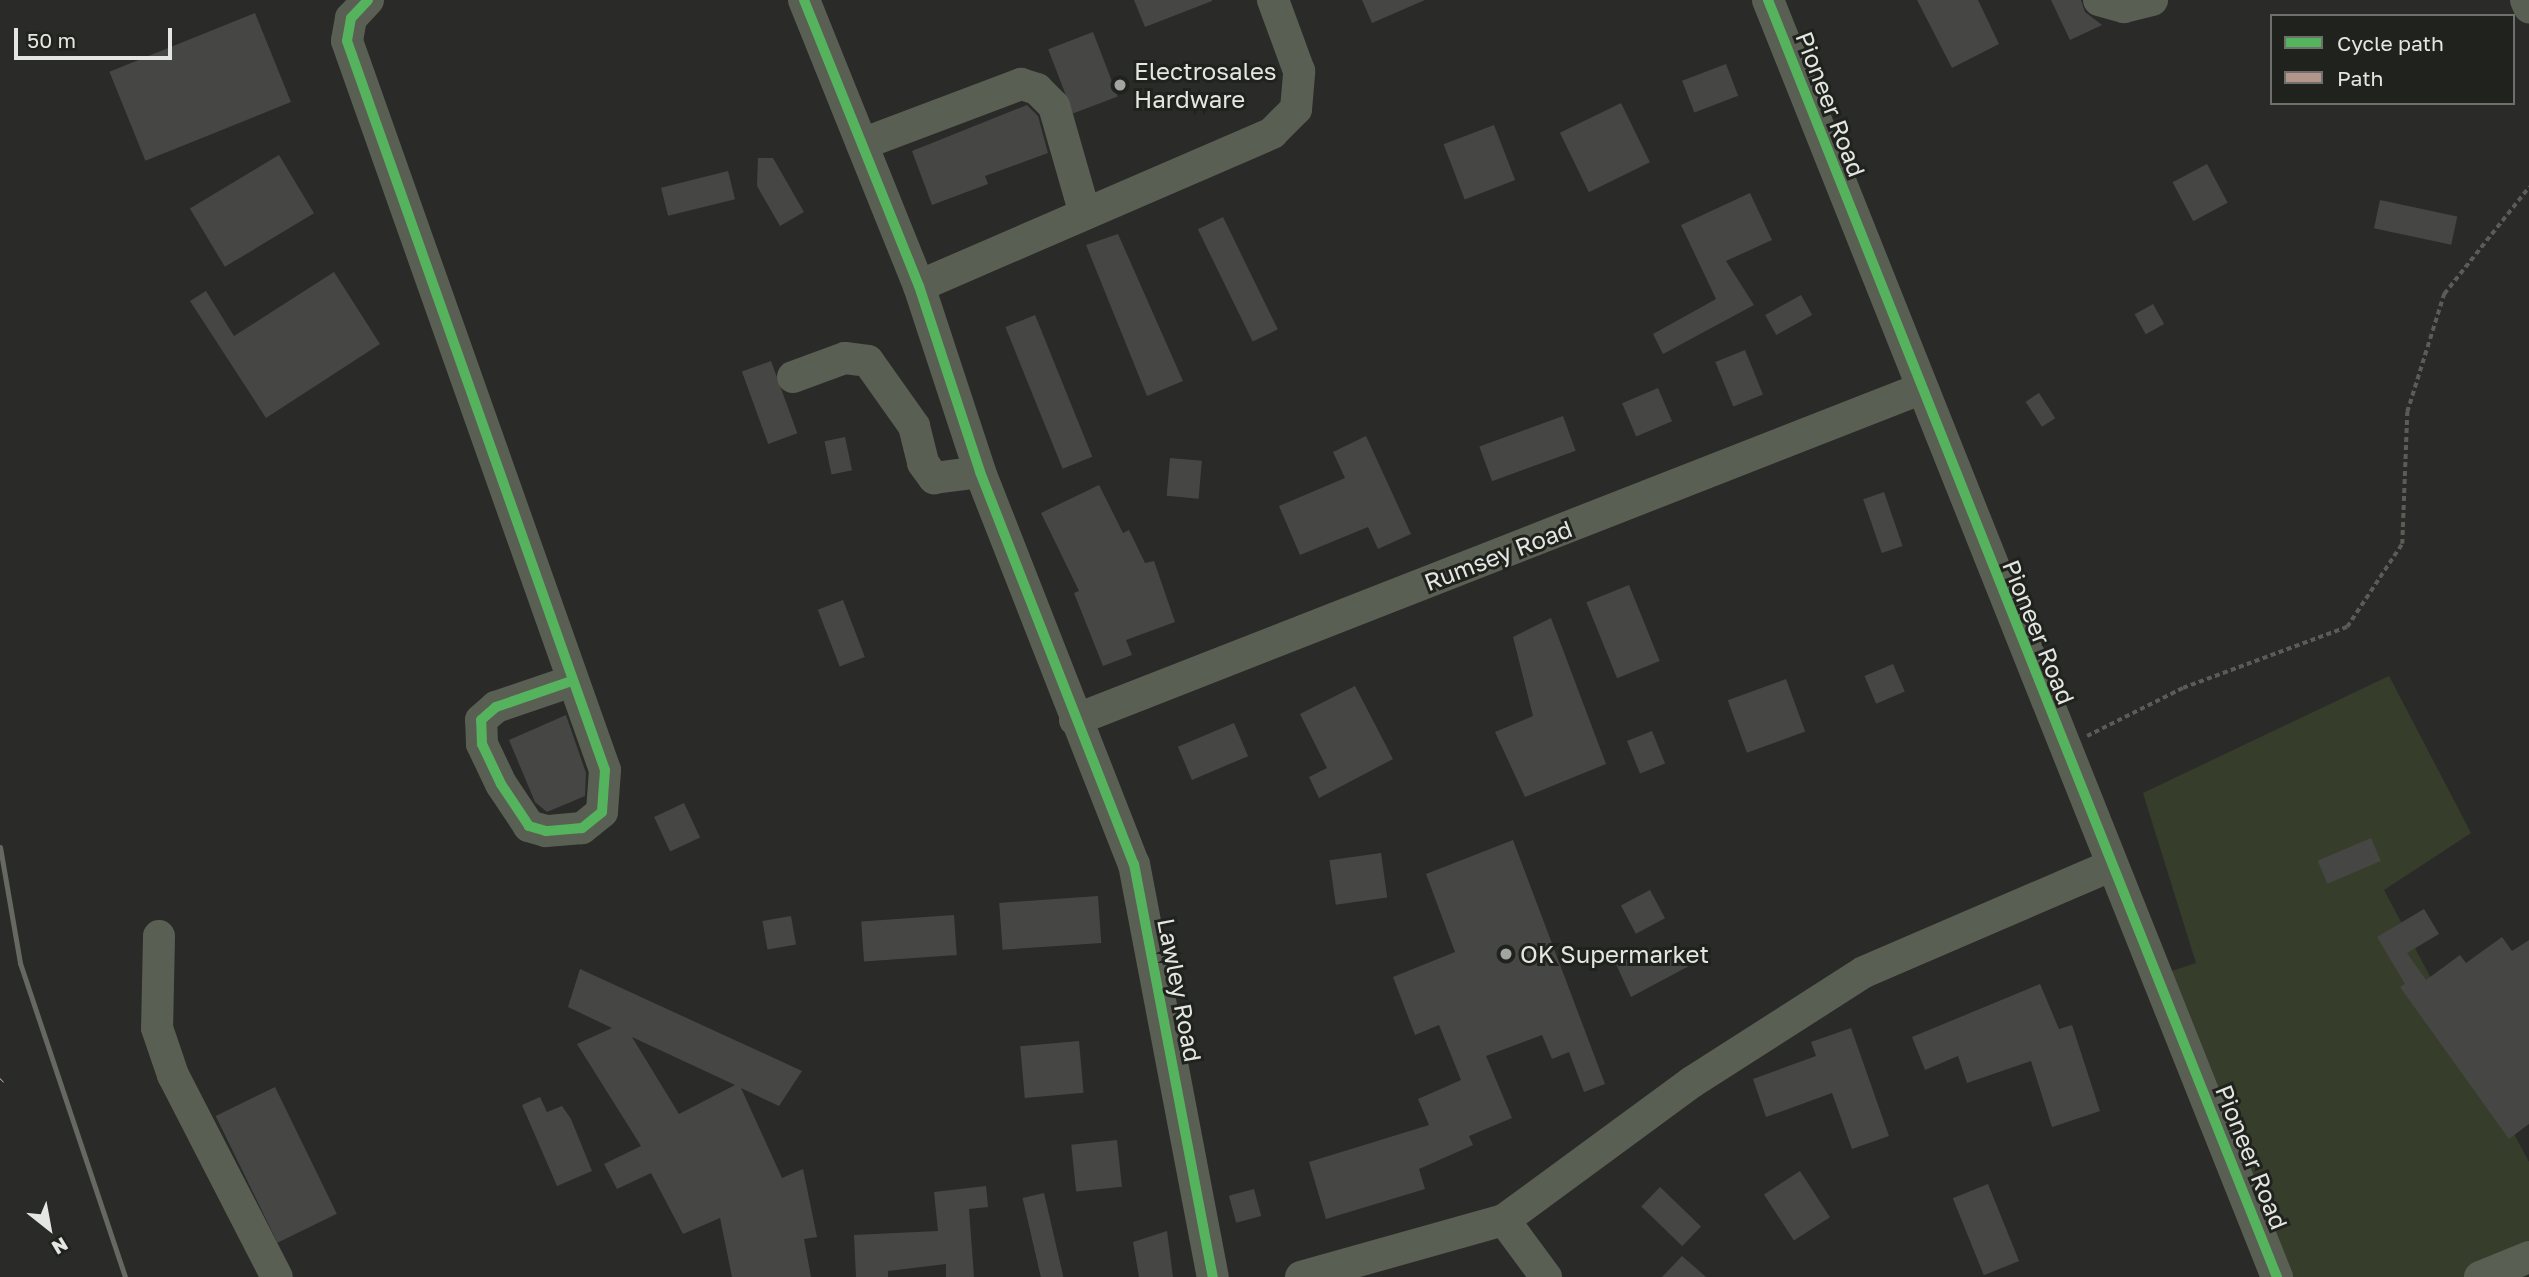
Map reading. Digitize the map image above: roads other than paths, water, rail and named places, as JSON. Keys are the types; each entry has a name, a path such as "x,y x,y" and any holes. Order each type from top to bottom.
{"street":[{"path":"368,0 351,18 347,41 605,770 602,812 582,828 546,831 528,826 501,784 482,744 481,720 496,707 572,681"},
{"name":"Lawley Road","path":"804,0 919,286 980,472 1075,720 1134,864 1213,1277"},
{"path":"919,286 1272,133 1296,110 1299,71 1273,0"},
{"name":"Pioneer Road","path":"1768,0 2062,748 2277,1277"},
{"path":"2099,0 2124,7 2152,0"},
{"path":"2526,0 2529,7"},
{"path":"862,144 1021,84 1037,89 1054,106 1085,214"},
{"path":"793,377 845,358 868,361 914,426 923,463 934,478 980,472"},
{"name":"Rumsey Road","path":"1075,720 1920,389"},
{"path":"1301,1277 1504,1220 1692,1082 1864,972 2110,866"},
{"path":"159,936 158,1028 173,1074 277,1277"},
{"path":"1504,1220 1546,1277"},
{"path":"2480,1277 2529,1257"}],"railway":[{"path":"0,847 20,963 125,1277"}],"place":[{"name":"Electrosales Hardware","path":"1120,85"},
{"name":"OK Supermarket","path":"1506,954"}]}
